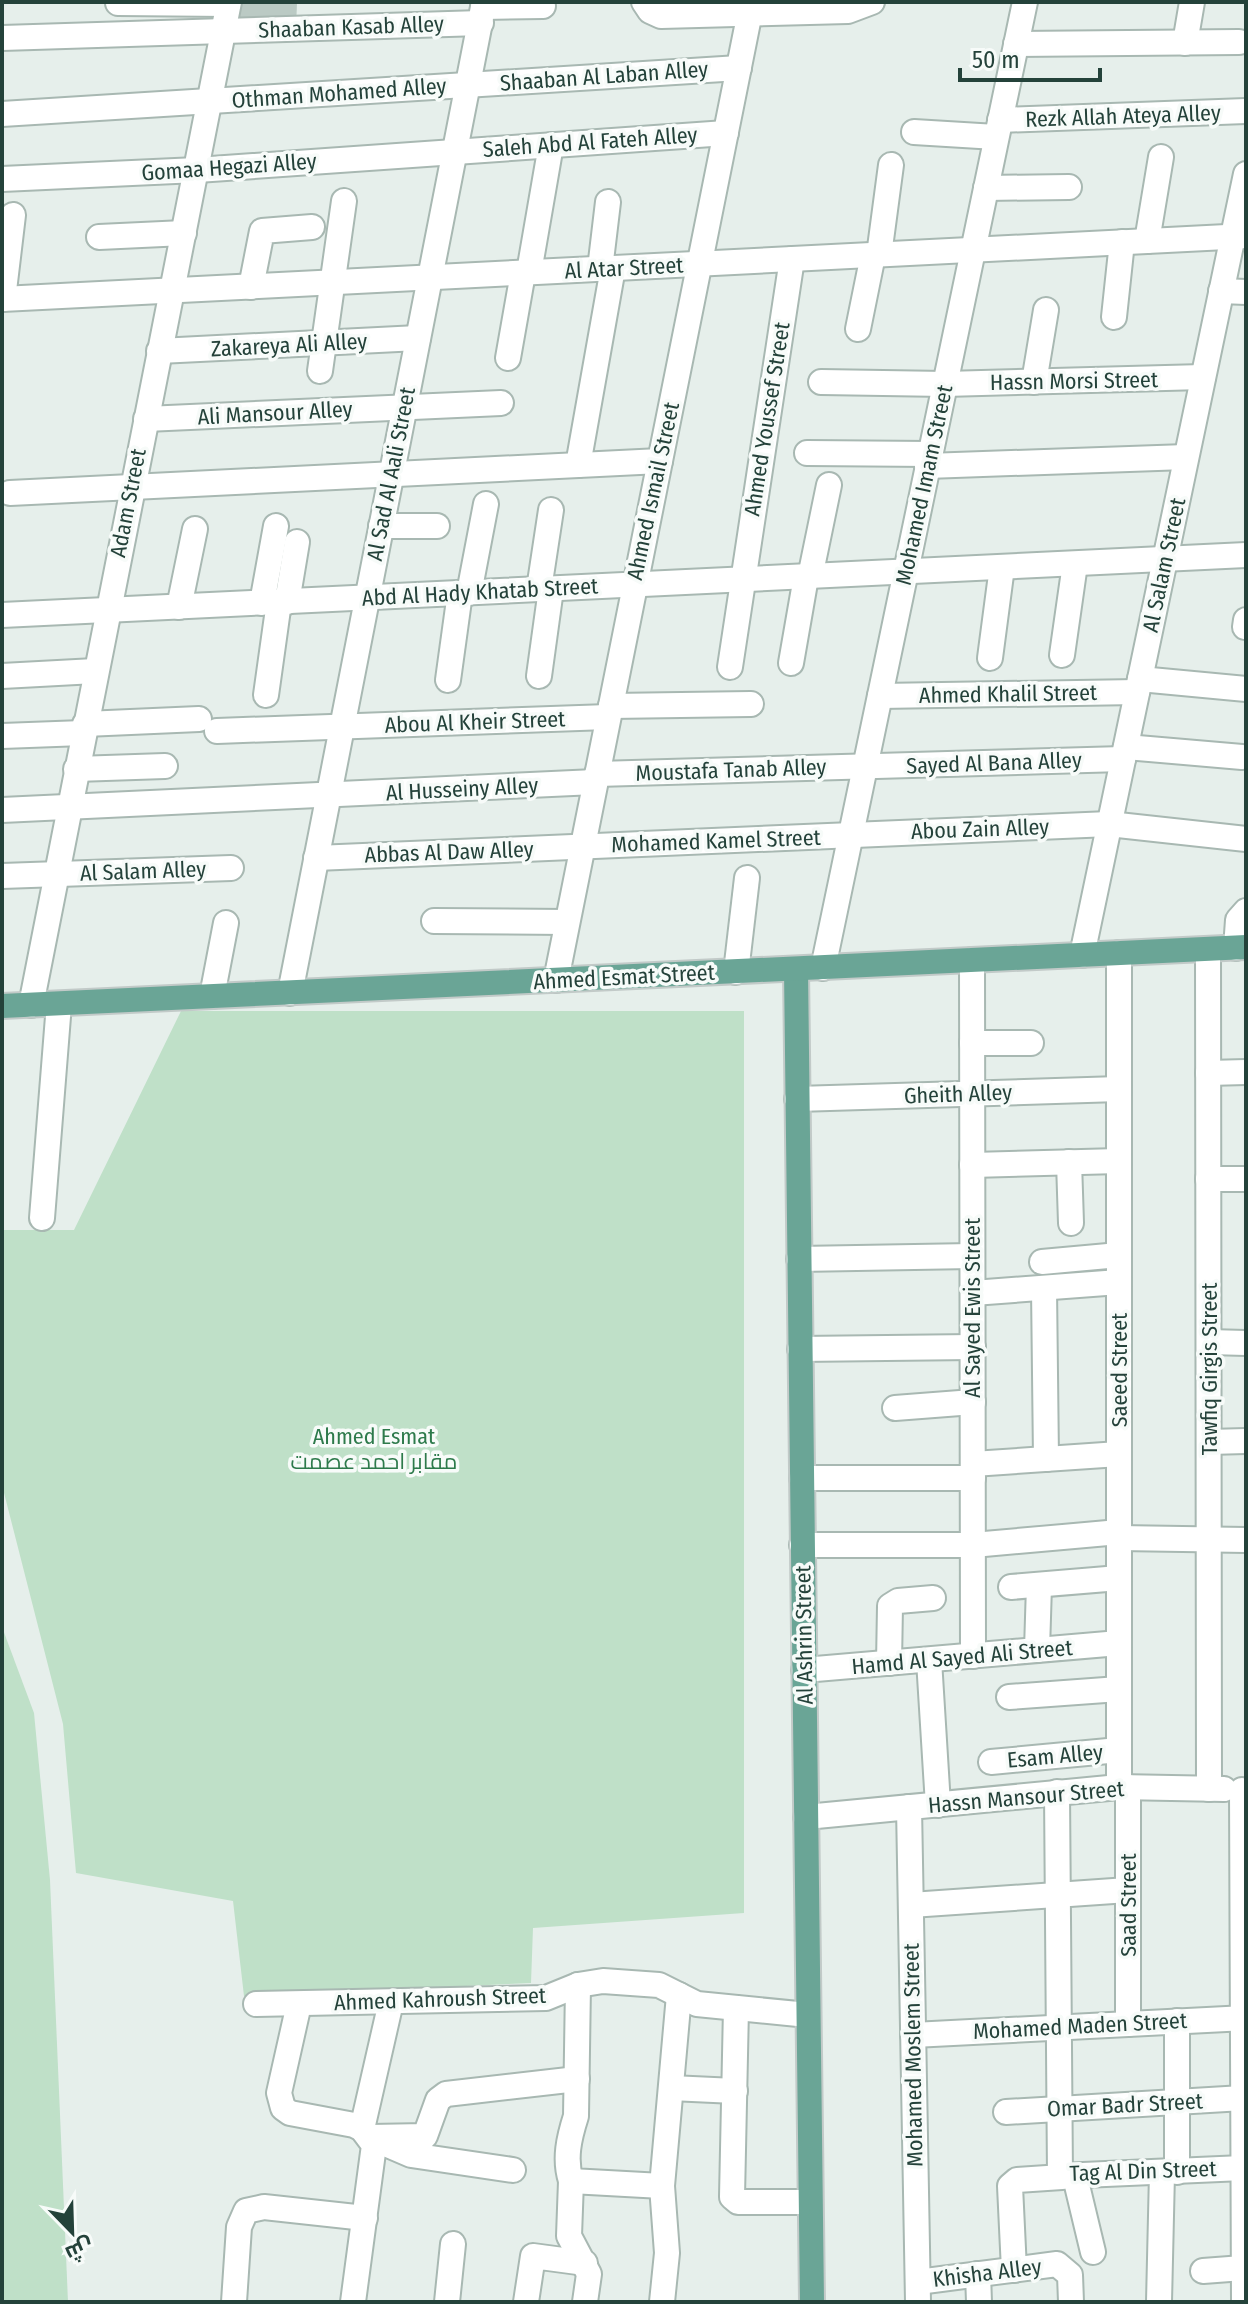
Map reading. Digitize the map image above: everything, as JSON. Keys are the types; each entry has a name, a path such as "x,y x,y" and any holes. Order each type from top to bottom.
{"main road":[{"name":"Ahmed Esmat Street","path":"2,1006 1241,947"},
{"name":"Al Ashrin Street","path":"796,969 812,2302"}],"street":[{"path":"644,2 650,11 661,16 751,8 848,11 872,2"},
{"name":"Mohamed Imam Street","path":"823,968 1025,2"},
{"path":"1185,43 1192,2"},
{"path":"118,3 228,3"},
{"name":"Adam Street","path":"31,1005 228,3"},
{"name":"Shaaban Kasab Alley","path":"2,38 222,31 543,6"},
{"name":"Ahmed Ismail Street","path":"556,980 751,8"},
{"name":"Al Sad Al Aali Street","path":"290,993 483,10"},
{"path":"1016,44 1239,42"},
{"name":"Shaaban Al Laban Alley","path":"469,85 739,68"},
{"name":"Othman Mohamed Alley","path":"2,114 469,85"},
{"name":"Rezk Allah Ateya Alley","path":"914,132 1246,111"},
{"name":"Saleh Abd Al Fateh Alley","path":"455,152 726,133"},
{"path":"508,358 551,145"},
{"name":"Gomaa Hegazi Alley","path":"2,179 197,170 455,152"},
{"path":"1147,241 1161,157"},
{"path":"858,329 876,255 891,165"},
{"name":"Al Salam Street","path":"1082,955 1221,291 1240,236 1246,174"},
{"path":"986,188 1069,187"},
{"path":"320,371 344,201"},
{"path":"578,465 607,268 608,202"},
{"path":"2,299 13,215"},
{"path":"251,287 262,231 312,227"},
{"path":"99,237 184,233"},
{"name":"Al Atar Street","path":"2,299 1240,236"},
{"path":"1114,317 1122,242"},
{"name":"Ahmed Youssef Street","path":"730,667 792,259"},
{"path":"1221,291 1246,292"},
{"path":"1034,382 1046,310"},
{"name":"Zakareya Ali Alley","path":"159,351 418,338"},
{"name":"Hassn Morsi Street","path":"821,382 945,384 1203,377"},
{"name":"Ali Mansour Alley","path":"146,419 501,403"},
{"path":"807,453 929,460 1186,457"},
{"path":"10,493 660,461"},
{"path":"791,663 829,485"},
{"path":"448,680 464,593 486,504"},
{"path":"539,676 551,510"},
{"path":"266,695 276,602 276,526"},
{"path":"381,526 437,526"},
{"path":"179,607 195,529"},
{"path":"276,602 297,542"},
{"name":"Abd Al Hady Khatab Street","path":"2,615 1246,555"},
{"path":"1062,655 1075,564"},
{"path":"990,658 1002,567"},
{"path":"2,676 95,671"},
{"name":"Ahmed Khalil Street","path":"880,696 1139,686 1246,689"},
{"name":"Abou Al Kheir Street","path":"2,736 84,728 342,726 751,704"},
{"name":"Sayed Al Bana Alley","path":"865,766 1124,753 1242,757"},
{"path":"76,769 165,766"},
{"name":"Moustafa Tanab Alley","path":"596,778 865,766"},
{"name":"Al Husseiny Alley","path":"2,810 329,795 596,778"},
{"name":"Abou Zain Alley","path":"850,835 1109,824 1246,839"},
{"name":"Mohamed Kamel Street","path":"582,846 850,835"},
{"name":"Abbas Al Daw Alley","path":"316,858 582,846"},
{"name":"Al Salam Alley","path":"2,876 231,868"},
{"path":"736,972 747,878"},
{"path":"1241,947 1238,920 1246,911"},
{"path":"434,921 567,922"},
{"path":"212,996 226,923"},
{"name":"Tawfiq Girgis Street","path":"1208,949 1209,1789"},
{"name":"Saeed Street","path":"1119,953 1119,1750 1124,1787"},
{"name":"Al Sayed Ewis Street","path":"972,960 973,1656"},
{"path":"42,1218 59,1004"},
{"path":"972,1043 1031,1043"},
{"path":"1208,1073 1246,1072"},
{"name":"Gheith Alley","path":"797,1099 1119,1089"},
{"path":"972,1165 1119,1161"},
{"path":"1069,1162 1071,1223"},
{"path":"1208,1179 1246,1179"},
{"path":"1042,1262 1119,1255"},
{"path":"799,1259 972,1256"},
{"path":"973,1293 1119,1282"},
{"path":"1044,1288 1046,1459"},
{"path":"1209,1342 1246,1343"},
{"path":"800,1349 973,1347"},
{"path":"895,1408 973,1402"},
{"path":"1209,1442 1246,1441"},
{"path":"802,1478 973,1471 1046,1459 1119,1454"},
{"path":"802,1545 973,1545 1119,1535 1246,1540"},
{"path":"1011,1587 1119,1578"},
{"path":"1037,1650 1039,1585"},
{"path":"889,1663 890,1606 898,1601 933,1598"},
{"name":"Hamd Al Sayed Ali Street","path":"804,1670 1119,1643"},
{"path":"929,1660 938,1805"},
{"path":"1009,1697 1119,1689"},
{"name":"Esam Alley","path":"991,1762 1119,1750"},
{"name":"Hassn Mansour Street","path":"806,1817 1124,1787 1244,1790"},
{"name":"Saad Street","path":"1124,1787 1128,2024"},
{"path":"1244,1790 1244,2302"},
{"name":"Tag Al Din Street","path":"1057,1792 1057,2109 1068,2177 1243,2168"},
{"name":"Mohamed Moslem Street","path":"909,1807 918,2292"},
{"path":"911,1905 1128,1890"},
{"name":"Ahmed Kahroush Street","path":"256,2004 546,1998 594,1981 659,1985 697,2004 808,2015"},
{"path":"578,1985 576,2116 569,2136 567,2166 571,2181 569,2236 572,2246 585,2263 589,2285 585,2302"},
{"path":"662,2302 667,2253 662,2186 679,1995"},
{"path":"353,2302 375,2155 366,2133 391,2002"},
{"path":"299,2004 279,2093 283,2108 366,2133 411,2155 513,2170"},
{"path":"736,2008 732,2197 738,2202 810,2202"},
{"name":"Mohamed Maden Street","path":"913,2035 1244,2018"},
{"path":"1159,2302 1177,2102 1177,2021"},
{"path":"366,2133 425,2136 438,2100 446,2094 577,2079"},
{"path":"671,2088 735,2091"},
{"name":"Omar Badr Street","path":"1006,2112 1243,2098"},
{"path":"1014,2270 1010,2186 1017,2180 1068,2177 1093,2252"},
{"path":"571,2181 662,2186"},
{"path":"234,2302 239,2227 246,2211 264,2207 365,2218"},
{"path":"447,2302 453,2244"},
{"path":"526,2302 533,2256 585,2263"},
{"name":"Khisha Alley","path":"918,2292 978,2274 1057,2264 1070,2275 1071,2302"},
{"path":"1203,2271 1244,2266"},
{"path":"978,2274 979,2302"}],"green space":[{"name":"Ahmed Esmat مقابر احمد عصمت","path":"181,1011 744,1011 744,1913 533,1928 531,1983 244,1996 233,1901 76,1873 63,1724 2,1485 2,1230 74,1230"},
{"path":"2,1627 34,1713 50,1880 68,2302 2,2302"}],"building":[{"path":"237,2 297,3 296,28 235,24"}]}
